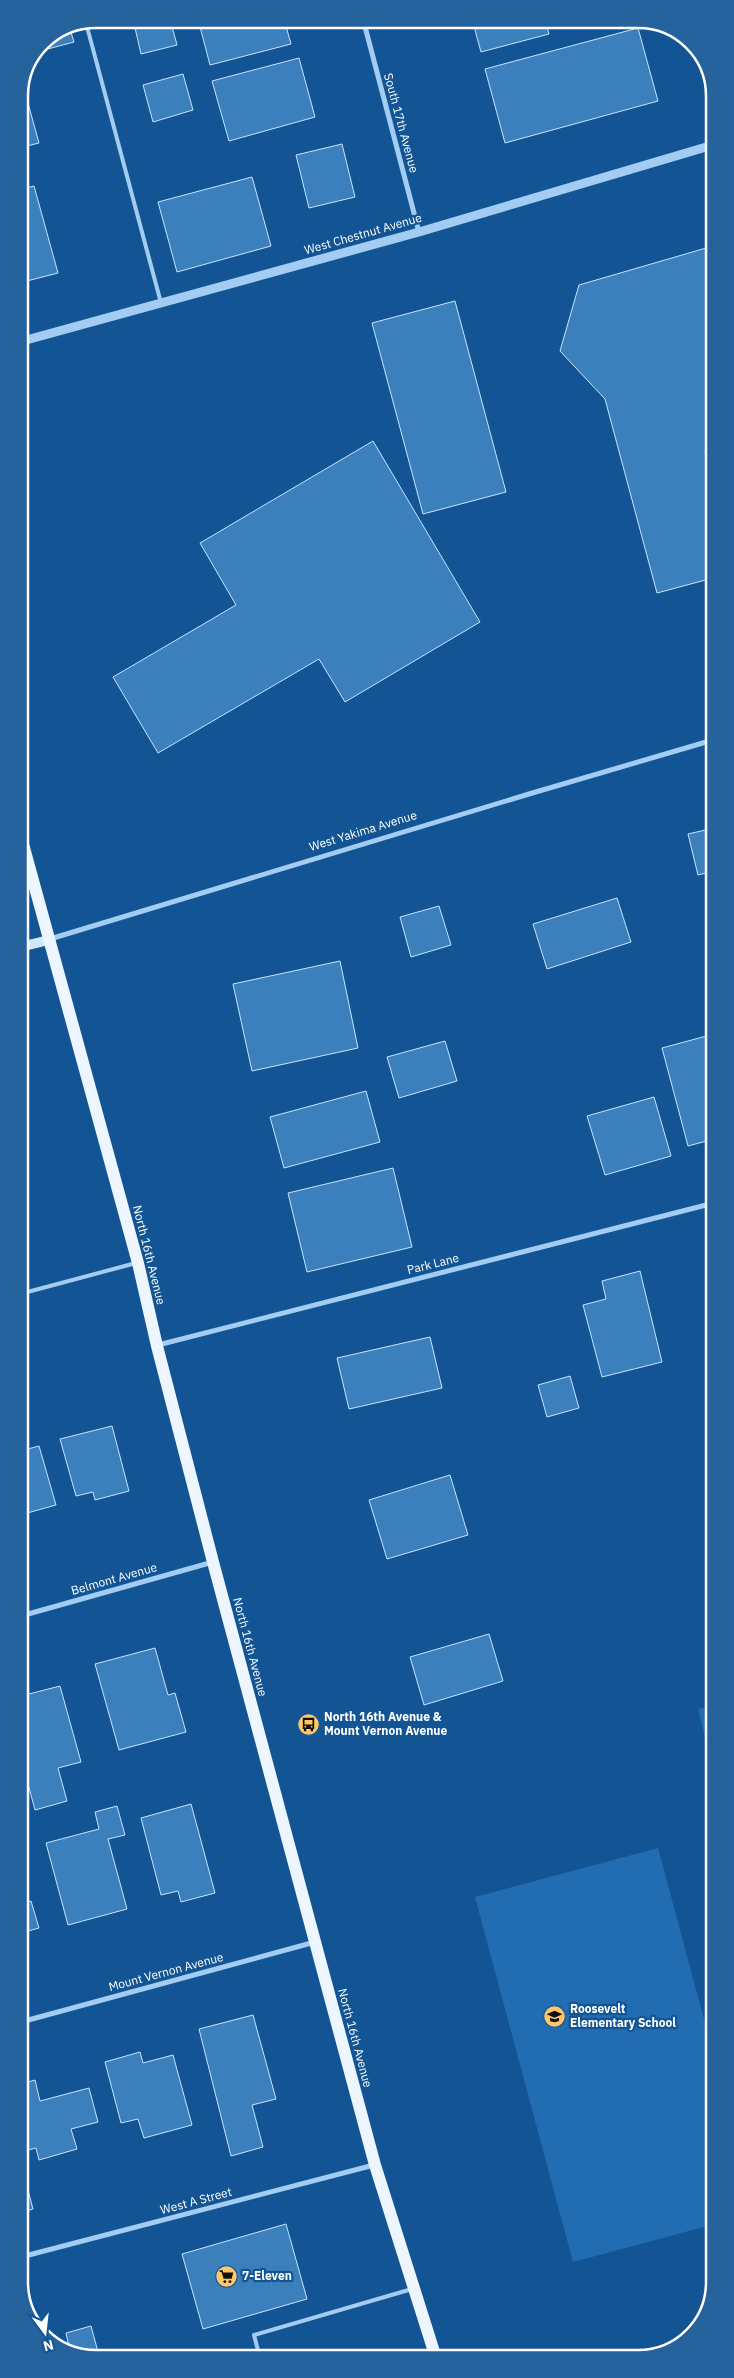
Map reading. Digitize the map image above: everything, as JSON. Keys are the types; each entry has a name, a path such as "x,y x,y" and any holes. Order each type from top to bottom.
{"main road":[{"name":"North 16th Avenue","path":"28,863 138,1263 157,1346 213,1562 375,2165 433,2350"},
{"name":"West Yakima Avenue","path":"28,945 49,940"}],"street":[{"name":"South 17th Avenue","path":"365,28 419,232"},
{"name":"West Chestnut Avenue","path":"28,340 419,232 706,147"},
{"name":"West Yakima Avenue","path":"49,940 529,794 706,742"},
{"name":"Park Lane","path":"157,1346 706,1205"},
{"name":"Belmont Avenue","path":"28,1614 213,1562"},
{"name":"Mount Vernon Avenue","path":"28,2020 316,1942"},
{"name":"West A Street","path":"28,2255 375,2165"}],"lane":[{"path":"87,29 161,303"},
{"path":"28,1292 138,1263"},
{"path":"258,2350 254,2335 414,2289"}],"shaded area":[{"path":"706,1707 706,1742 698,1709"},
{"path":"658,1848 706,2027 706,2226 573,2262 475,1897"}],"building":[{"path":"135,28 172,28 177,45 141,54"},
{"path":"200,28 287,28 291,44 210,65"},
{"path":"474,28 547,28 549,34 481,52"},
{"path":"638,28 658,101 505,143 485,69"},
{"path":"71,32 74,42 45,50 58,39"},
{"path":"299,58 315,117 229,141 212,81"},
{"path":"183,74 193,110 153,122 143,85"},
{"path":"28,103 39,143 28,146"},
{"path":"342,144 355,197 309,208 296,155"},
{"path":"252,177 271,246 177,272 158,202"},
{"path":"34,186 58,273 28,281 28,188"},
{"path":"706,248 706,580 657,593 605,399 560,351 579,285"},
{"path":"455,301 506,492 423,514 372,323"},
{"path":"373,441 480,622 345,702 319,659 158,753 113,677 236,605 200,543"},
{"path":"706,830 706,873 698,875 688,834"},
{"path":"617,898 631,942 547,969 533,924"},
{"path":"439,906 451,945 411,957 400,917"},
{"path":"340,961 358,1048 252,1071 233,984"},
{"path":"706,1036 706,1141 688,1146 662,1048"},
{"path":"445,1041 457,1081 399,1098 387,1057"},
{"path":"366,1091 380,1142 284,1168 270,1117"},
{"path":"654,1097 671,1156 605,1175 587,1116"},
{"path":"393,1168 412,1247 307,1272 288,1193"},
{"path":"640,1271 662,1362 602,1377 583,1305 606,1299 602,1281"},
{"path":"430,1337 442,1388 349,1409 337,1358"},
{"path":"570,1376 579,1408 547,1417 538,1385"},
{"path":"112,1426 129,1491 95,1500 93,1492 76,1496 60,1439"},
{"path":"39,1446 56,1505 28,1513 28,1449"},
{"path":"450,1475 468,1535 387,1559 369,1500"},
{"path":"489,1634 503,1681 424,1705 410,1657"},
{"path":"155,1648 168,1695 175,1693 186,1732 119,1750 95,1664"},
{"path":"60,1686 81,1762 58,1768 67,1801 35,1810 28,1784 28,1694"},
{"path":"191,1804 215,1893 181,1902 178,1891 161,1895 141,1818"},
{"path":"117,1806 125,1835 108,1839 127,1909 68,1925 46,1843 99,1829 95,1812"},
{"path":"31,1901 39,1928 28,1931 28,1902"},
{"path":"253,2015 276,2099 252,2105 263,2147 231,2156 199,2029"},
{"path":"140,2052 143,2063 173,2055 192,2125 144,2138 138,2119 121,2123 105,2062"},
{"path":"35,2080 40,2101 89,2088 98,2122 71,2129 77,2149 39,2160 36,2148 28,2150 28,2082"},
{"path":"28,2190 33,2209 28,2211"},
{"path":"286,2224 307,2299 203,2329 182,2254"},
{"path":"91,2326 98,2350 69,2345 66,2333"}],"place":[{"name":"North 16th Avenue & Mount Vernon Avenue","path":"308,1724"},
{"name":"Roosevelt Elementary School","path":"554,2016"},
{"name":"7-Eleven","path":"226,2276"}]}
